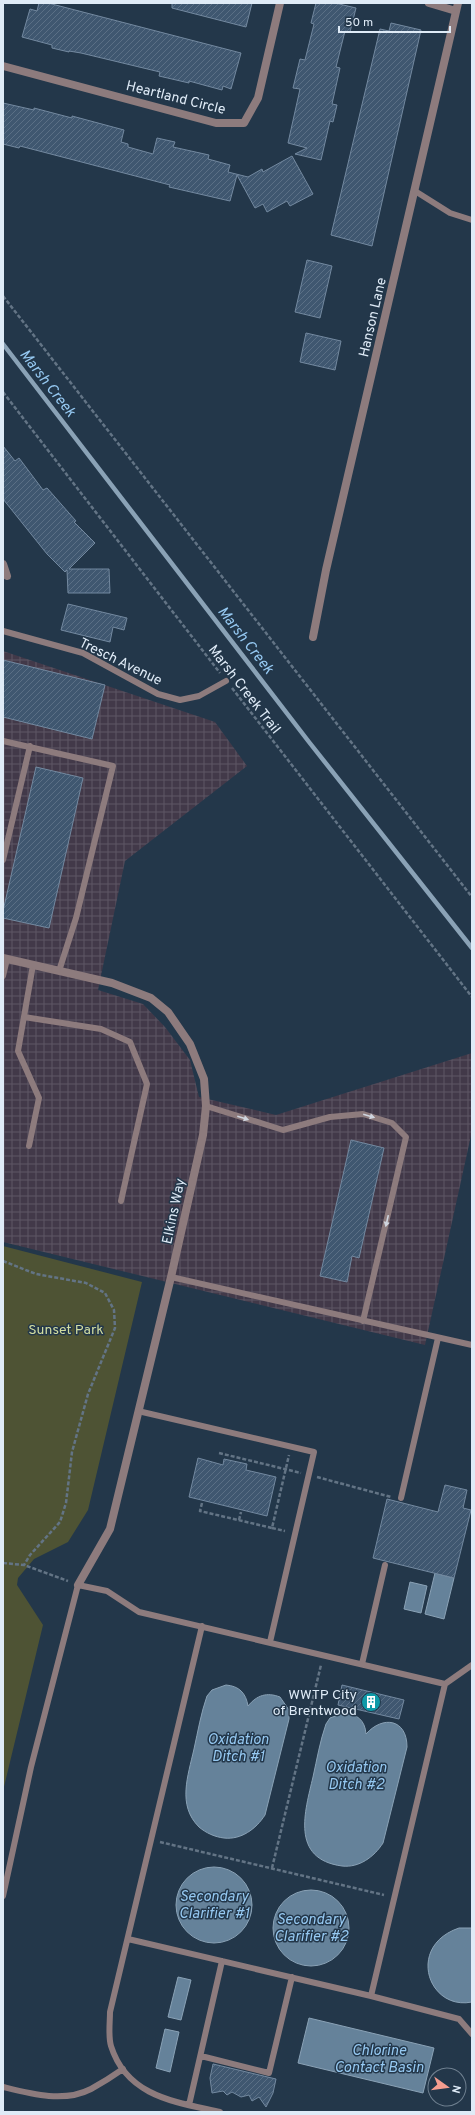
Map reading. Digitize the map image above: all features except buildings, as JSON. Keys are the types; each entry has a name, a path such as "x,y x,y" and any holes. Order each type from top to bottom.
{"street":[{"name":"Heartland Circle","path":"3,66 216,123 244,123 258,98 280,3"},
{"path":"429,3 457,7"},
{"name":"Hanson Lane","path":"313,637 326,570 457,7"},
{"path":"3,564 7,576"},
{"name":"Elkins Way","path":"5,959 112,983 151,998 168,1012 190,1044 204,1079 206,1106 203,1135 171,1277 110,1529 78,1585"}],"lane":[{"path":"415,191 450,213 472,220"},
{"name":"Tresch Avenue","path":"3,632 83,653 158,694 180,700 199,696 226,681"},
{"path":"3,741 113,766 76,918 59,971"},
{"path":"3,860 30,746"},
{"path":"3,976 5,959"},
{"path":"29,1146 39,1098 18,1051 33,965"},
{"path":"24,1017 101,1029 130,1042 147,1084 121,1201"},
{"path":"206,1106 283,1130 330,1116 363,1114 392,1123 406,1137 364,1321"},
{"path":"171,1277 472,1346"},
{"path":"401,1498 438,1338"},
{"path":"138,1411 314,1452 270,1642"},
{"path":"362,1664 385,1565"},
{"path":"3,1896 31,1767 78,1585 108,1591 139,1612 446,1684"},
{"path":"202,1626 110,2012 111,2046 123,2069 143,2090 167,2100 220,2112"},
{"path":"371,1996 446,1684 472,1665"},
{"path":"128,1939 371,1996 459,2019 472,2034"},
{"path":"189,2105 222,1961"},
{"path":"201,2056 269,2073 292,1977"},
{"path":"3,2087 57,2097 74,2095 91,2089 123,2069"}],"path":[{"path":"3,296 472,897"},
{"name":"Marsh Creek Trail","path":"3,392 472,997"},
{"path":"3,1262 36,1274 86,1283 105,1293 114,1310 115,1328 88,1394 72,1452 66,1503 60,1522 30,1555 24,1565"},
{"path":"202,1503 200,1511 272,1528 291,1447"},
{"path":"239,1520 241,1512"},
{"path":"3,1564 24,1565 78,1585"},
{"path":"272,1868 323,1654"},
{"path":"151,1840 395,1898"}],"shaded area":[{"path":"3,651 215,722 247,766 125,861 98,990 143,1004 165,1027 190,1060 199,1097 276,1115 472,1053 472,1131 425,1345 3,1242"}],"green space":[{"name":"Sunset Park","path":"3,1246 142,1282 88,1510 68,1542 34,1559 18,1578 17,1585 43,1625 3,1791"}],"water":[{"path":"435,1573 454,1578 444,1619 425,1614"},
{"path":"410,1582 427,1586 421,1613 404,1609"},
{"name":"Oxidation Ditch #1","path":"226,1685 235,1687 241,1691 246,1697 248,1706 259,1697 271,1695 280,1697 289,1710 289,1719 265,1815 253,1829 242,1835 230,1838 214,1836 199,1827 192,1818 186,1800 189,1769 201,1715 207,1696 212,1690"},
{"name":"Oxidation Ditch #2","path":"344,1713 356,1716 360,1719 364,1725 366,1734 373,1728 386,1722 399,1726 403,1730 407,1747 383,1843 371,1857 360,1863 348,1866 325,1862 314,1854 308,1844 305,1832 307,1804 324,1730 330,1718"},
{"name":"Secondary Clarifier #1","path":"214,1867 228,1870 241,1878 249,1891 252,1905 249,1919 241,1932 228,1940 214,1943 200,1940 187,1932 179,1919 176,1905 179,1891 187,1878 200,1870"},
{"name":"Secondary Clarifier #2","path":"311,1890 325,1893 338,1901 346,1914 349,1928 346,1942 338,1955 325,1963 311,1966 297,1963 284,1955 276,1942 273,1928 276,1914 284,1901 297,1893"},
{"path":"459,1928 472,1928 472,2002 457,2002 444,1997 435,1987 429,1975 428,1962 432,1948 443,1937"},
{"path":"178,1977 191,1980 181,2020 168,2017"},
{"name":"Chlorine Contact Basin","path":"309,2018 434,2048 429,2067 427,2067 427,2077 423,2093 298,2063"},
{"path":"165,2029 179,2032 170,2072 156,2068"}],"waterway":[{"name":"Marsh Creek","path":"3,344 309,742 472,948"}],"place":[{"name":"WWTP City of Brentwood","path":"371,1702"}]}
